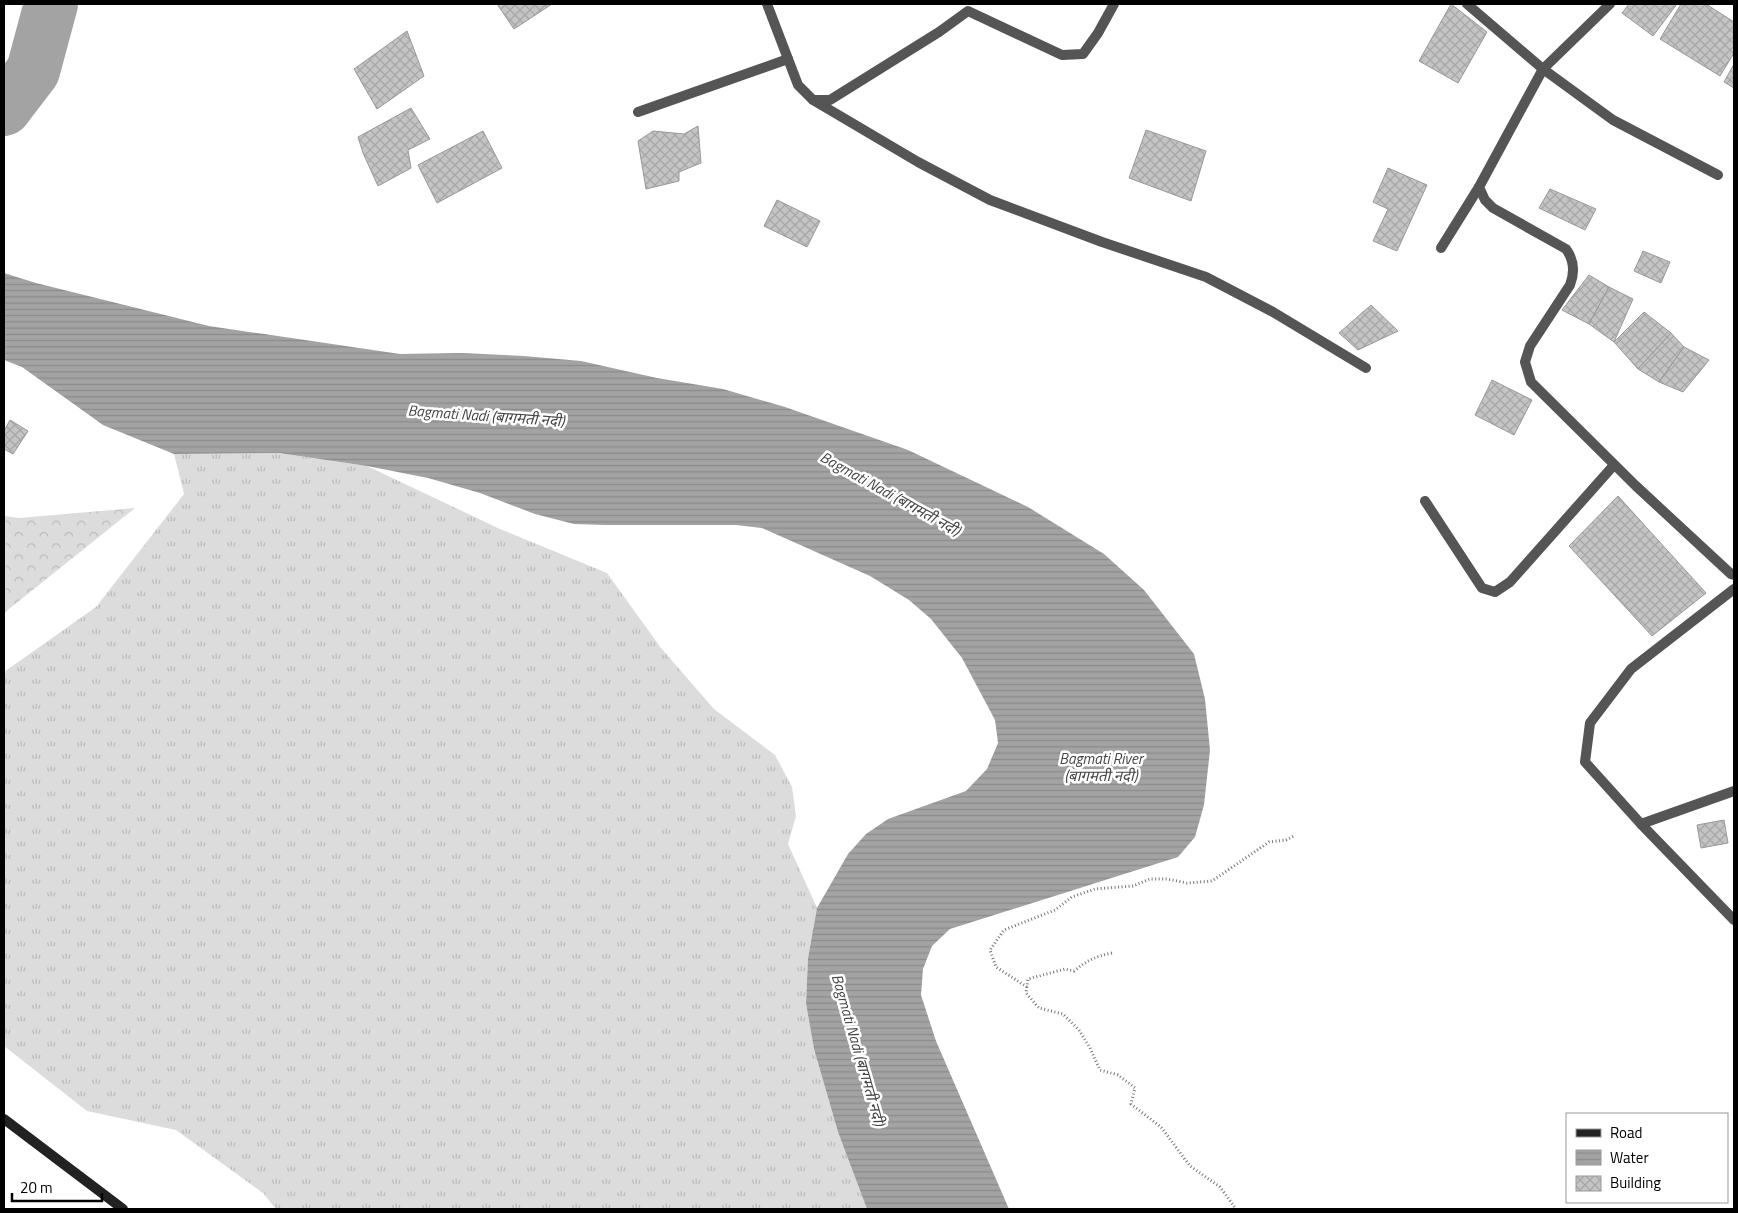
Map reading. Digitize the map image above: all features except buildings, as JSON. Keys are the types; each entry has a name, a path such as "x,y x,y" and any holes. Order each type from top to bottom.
{"main road":[{"path":"4,1119 123,1209"}],"street":[{"path":"766,4 798,85 813,100 918,162 990,200 1102,242 1206,277 1273,312 1366,368"},
{"path":"813,100 830,100 938,32 971,7 1062,55 1083,54 1098,33 1114,4"},
{"path":"1467,4 1543,69 1613,120 1718,175"},
{"path":"1441,248 1479,186 1543,69 1610,4"},
{"path":"638,112 788,59"},
{"path":"1479,186 1485,200 1493,208 1566,249 1572,256 1573,275 1570,285 1530,346 1525,362 1531,382 1614,465 1734,575"},
{"path":"1424,501 1482,588 1495,592 1510,582 1614,465"},
{"path":"1734,589 1631,670 1590,723 1584,762 1734,920"},
{"path":"1641,824 1734,791"}],"path":[{"path":"1027,987 996,967 990,950 1004,930 1048,913 1072,897 1095,888 1133,886 1150,879 1167,879 1187,883 1212,881 1269,842 1286,840 1294,836"},
{"path":"1112,953 1085,961 1074,971 1065,969 1028,979 1026,993 1039,1008 1063,1014 1079,1030 1100,1070 1118,1075 1135,1088 1131,1104 1161,1127 1190,1166 1220,1186 1236,1209"}],"green space":[{"path":"279,453 367,466 500,529 607,573 661,648 714,709 775,755 792,787 796,816 788,844 817,908 808,958 806,1002 814,1049 838,1132 867,1209 276,1209 263,1193 176,1130 87,1111 4,1046 4,672 96,607 184,494 174,454"},
{"path":"135,508 4,613 4,516 19,518"}],"water":[{"name":"Bagmati River (बागमती नदी)","path":"4,273 36,283 209,326 400,354 462,353 581,361 657,378 723,389 785,407 908,450 1028,507 1104,554 1144,590 1194,654 1205,699 1210,750 1204,805 1195,837 1178,857 950,929 932,946 923,969 921,995 936,1041 1009,1209 867,1209 838,1132 814,1049 806,1003 808,958 817,908 848,854 866,834 888,819 966,791 987,769 998,743 995,720 962,658 931,619 909,600 870,576 762,528 736,525 574,524 535,514 480,493 428,478 367,466 279,453 174,454 103,425 22,367 4,360"}],"waterway":[{"path":"4,109 33,71 51,4"}],"water label":[{"name":"Bagmati Nadi (बागमती नदी)","path":"486,416"},
{"name":"Bagmati Nadi (बागमती नदी)","path":"890,494"},
{"name":"Bagmati Nadi (बागमती नदी)","path":"858,1050"}]}
